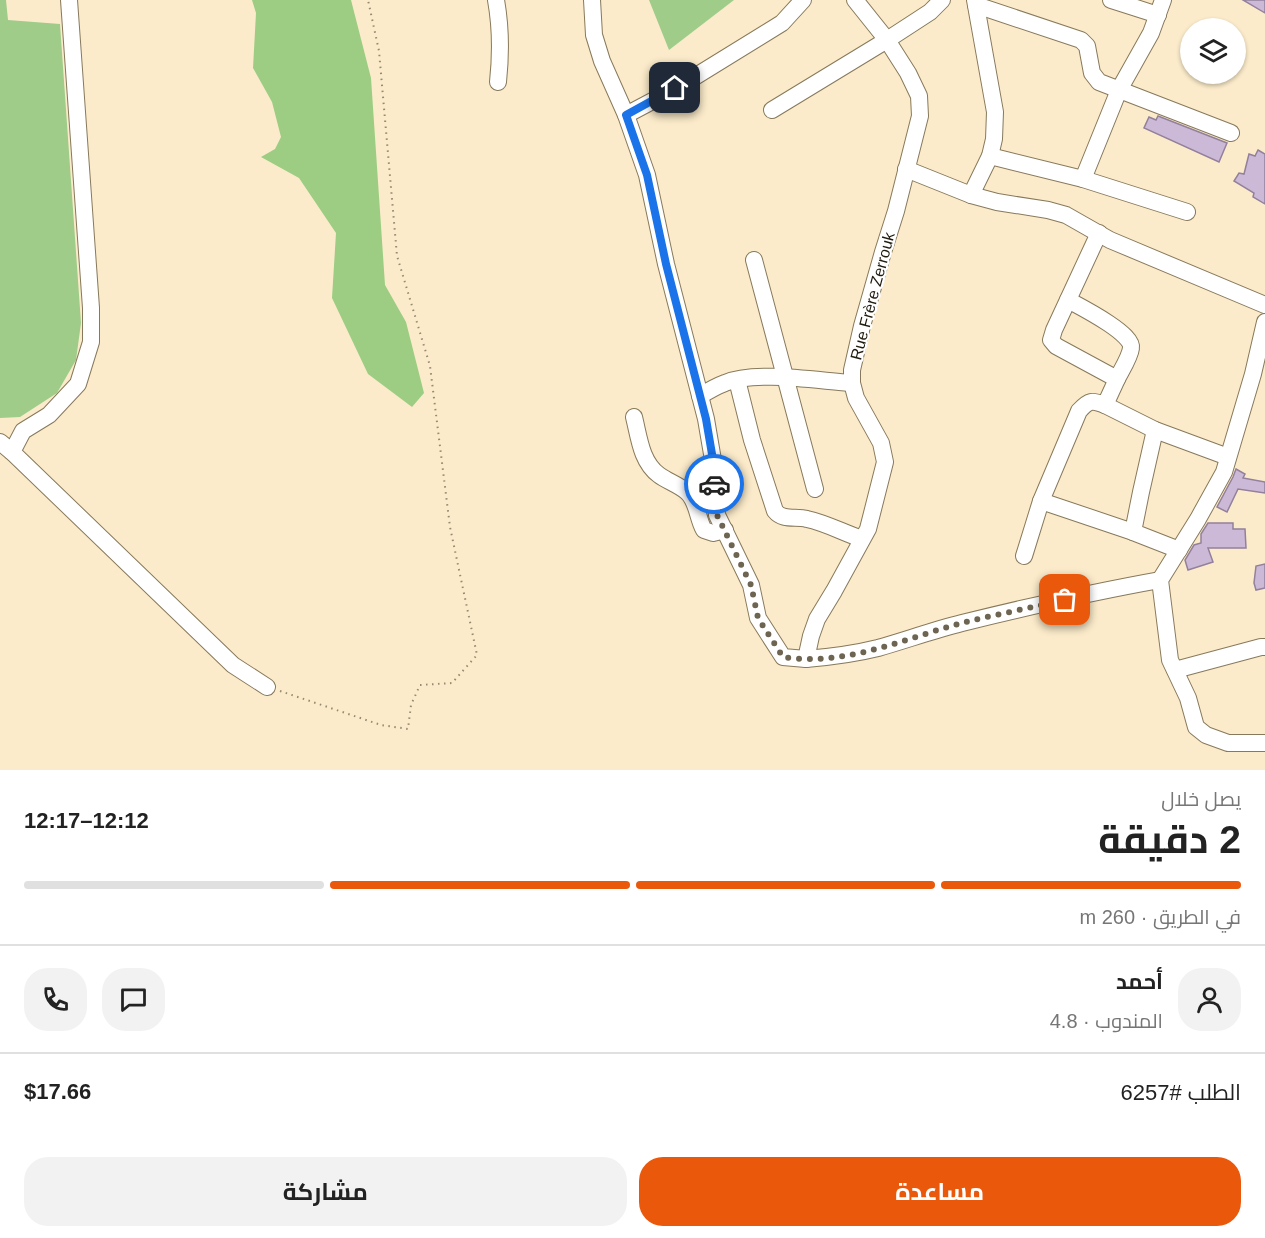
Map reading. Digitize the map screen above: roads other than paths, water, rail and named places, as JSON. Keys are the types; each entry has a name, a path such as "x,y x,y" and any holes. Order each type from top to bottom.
{"street":[{"path":"69,0 91,296 91,342 78,384 49,416 22,431 6,447 233,665 267,687"},
{"path":"496,0 500,31 498,82"},
{"path":"592,0 594,35 602,61 626,115 647,175 666,264 706,419 713,460 717,515 751,585 758,618 783,657 806,659 862,652 960,624 1160,580"},
{"path":"626,115 782,23 803,0"},
{"name":"Rue Frère Zerrouk","path":"806,659 817,619 868,529 885,462 881,442 856,398 852,383 852,370 920,116 919,96 908,73 887,40 855,0"},
{"path":"772,110 887,40 930,12 942,0"},
{"path":"1083,179 1119,90 1151,33 1160,7 1111,0"},
{"path":"975,2 1081,40 1087,46 1092,73 1100,82 1231,133"},
{"path":"971,195 990,156 994,139 995,112 975,2"},
{"path":"990,156 1083,179 1187,212"},
{"path":"906,170 971,195 1066,215 1110,240 1265,305"},
{"path":"1099,233 1054,330 1052,340 1056,346 1117,379"},
{"path":"754,260 815,489"},
{"path":"1068,300 1118,329 1131,341 1132,348 1105,405"},
{"path":"1265,322 1253,374 1224,472 1160,580 1170,660 1188,698 1196,727 1206,735 1228,743 1265,743"},
{"path":"700,396 727,382 753,377 852,383"},
{"path":"737,380 752,440 775,511 779,515 806,519 862,539"},
{"path":"1024,556 1041,501 1079,411 1085,404 1094,401 1105,405 1155,430 1228,457"},
{"path":"634,417 649,466 657,474 687,492 694,502 704,530 713,533 725,530"},
{"path":"1133,532 1155,430"},
{"path":"1041,501 1179,550"},
{"path":"1174,670 1265,647"}]}
